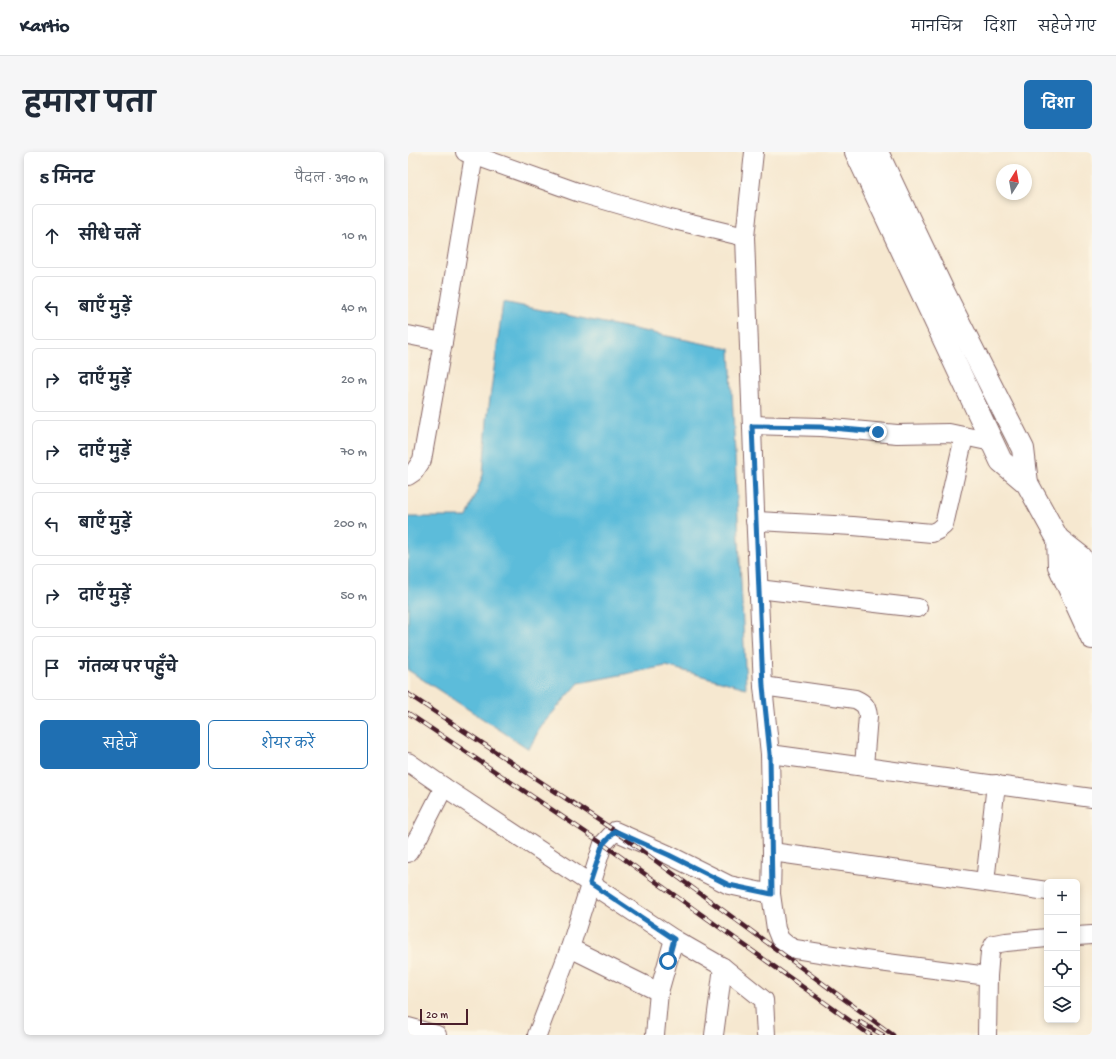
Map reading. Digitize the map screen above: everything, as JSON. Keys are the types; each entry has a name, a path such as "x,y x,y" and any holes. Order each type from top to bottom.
{"main road":[{"path":"856,152 1001,461 1027,483 1061,545 1092,609"},
{"path":"878,152 943,291 1023,449 1027,483"},
{"path":"1061,545 1081,556 1092,580"},
{"path":"1061,545 1059,566 1092,638"}],"street":[{"path":"754,152 745,237 758,589 763,686 770,754 772,894 776,929 780,939 795,949 864,960 988,976"},
{"path":"408,476 414,472 422,460 443,342 469,153 580,193 670,219 745,237"},
{"path":"408,335 443,342"},
{"path":"752,426 820,427 897,434 943,433 992,442"},
{"path":"755,521 853,526 932,533 944,525 964,437"},
{"path":"758,589 918,608"},
{"path":"763,686 855,699 864,703 868,716 864,766"},
{"path":"770,754 1092,798"},
{"path":"408,762 674,939 723,968 764,1000 766,1035"},
{"path":"985,882 996,784"},
{"path":"408,853 419,836 444,787"},
{"path":"537,1035 570,948 603,844 615,831 669,855 729,885 772,894"},
{"path":"772,852 1044,891"},
{"path":"1080,936 1092,935"},
{"path":"987,1035 988,976 990,952 994,944 1044,938"},
{"path":"655,1035 659,992 674,939"},
{"path":"570,948 659,992"},
{"path":"714,1035 723,968"},
{"path":"408,1027 437,1035"}],"water":[{"path":"503,302 730,349 746,688 666,666 579,683 541,726 529,749 408,670 408,517 467,517 483,475 487,420"}],"railway":[{"path":"408,694 615,831 893,1035"},
{"path":"408,713 603,844 870,1035"},
{"path":"860,1022 883,1035"}],"route":[{"path":"668,961 674,939 590,883 603,844 615,831 669,855 729,885 772,894 770,754 763,686 752,426 820,427 878,432"}]}
